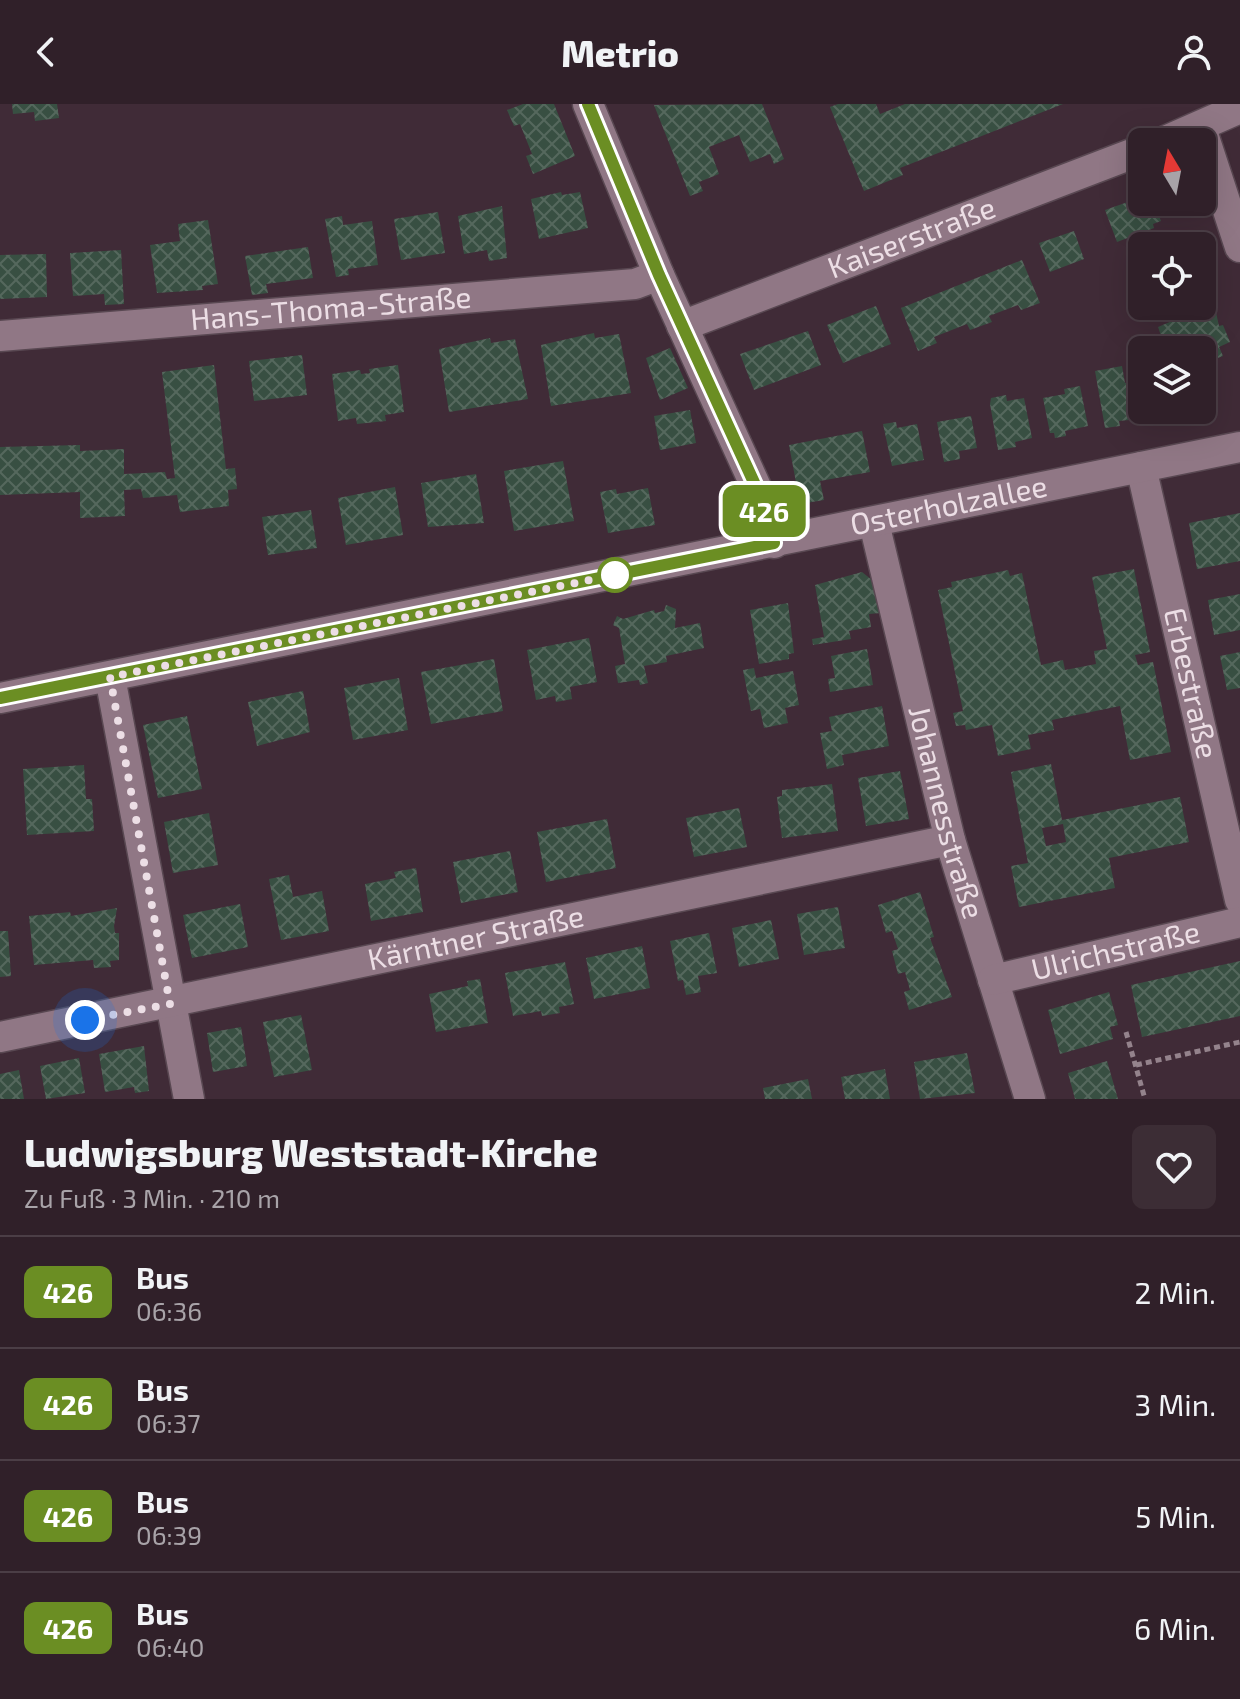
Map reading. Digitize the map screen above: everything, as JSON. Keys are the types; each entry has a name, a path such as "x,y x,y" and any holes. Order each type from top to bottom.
{"street":[{"path":"588,104 659,275 757,489 774,543"},
{"path":"1201,128 1240,108"},
{"name":"Kaiserstraße","path":"682,326 1128,155"},
{"path":"1216,174 1240,247"},
{"name":"Hans-Thoma-Straße","path":"0,336 635,284 659,275"},
{"name":"Osterholzallee","path":"0,698 1240,447"},
{"name":"Erbestraße","path":"1141,467 1240,900"},
{"name":"Johannesstraße","path":"874,523 950,840 1030,1099"},
{"path":"110,677 189,1099"},
{"name":"Kärntner Straße","path":"0,1037 950,840"},
{"name":"Ulrichstraße","path":"993,980 1240,922"}],"path":[{"path":"1126,1032 1145,1099"},
{"path":"1136,1065 1240,1042"}],"building":[{"path":"12,104 57,104 59,118 35,121 34,112 13,114"},
{"path":"523,104 554,104 575,156 533,174 526,156 532,154 520,124 514,126 507,110"},
{"path":"762,104 784,159 774,164 770,154 750,162 739,135 709,147 719,174 699,182 703,191 690,196 654,105"},
{"path":"838,104 876,104 880,114 905,104 1063,104 900,168 903,175 864,191 830,107"},
{"path":"561,192 562,195 580,192 588,228 539,239 531,199"},
{"path":"1128,202 1128,216 1159,216 1161,221 1143,232 1128,232 1128,238 1117,242 1105,210"},
{"path":"502,206 507,258 489,261 487,250 464,254 458,216"},
{"path":"438,212 445,253 401,260 394,219"},
{"path":"342,216 343,225 372,221 378,265 348,269 349,275 336,277 325,219"},
{"path":"208,220 218,284 202,286 203,290 157,293 150,245 180,241 178,224"},
{"path":"1074,231 1084,259 1050,272 1039,243"},
{"path":"308,247 313,278 266,284 268,293 252,295 245,256"},
{"path":"121,250 124,304 105,305 104,294 73,296 70,253"},
{"path":"46,254 47,297 0,299 0,255"},
{"path":"1022,260 1040,303 1021,310 1018,305 989,316 992,322 970,330 967,324 934,337 937,343 918,351 901,308"},
{"path":"876,306 891,344 843,363 827,325"},
{"path":"1216,312 1219,326 1223,325 1230,342 1219,347 1223,356 1216,359 1216,336 1161,336 1158,327 1174,320 1216,320"},
{"path":"808,331 821,365 754,390 740,354"},
{"path":"594,333 595,338 619,334 631,393 551,406 541,345"},
{"path":"490,338 491,343 515,339 528,399 449,412 439,349"},
{"path":"670,348 688,388 660,400 646,358"},
{"path":"302,355 307,395 254,401 249,361"},
{"path":"214,365 226,469 235,468 237,489 228,490 229,506 180,512 177,495 143,498 141,489 124,490 125,516 80,518 80,492 0,495 0,447 80,445 80,451 124,449 124,474 165,472 167,479 175,478 162,372"},
{"path":"398,365 404,412 385,415 386,421 357,424 356,418 338,421 332,374 360,370 361,374 370,373 369,369"},
{"path":"1122,366 1125,383 1128,382 1128,420 1119,421 1120,426 1105,428 1095,371"},
{"path":"1080,386 1088,426 1065,431 1066,436 1055,438 1054,433 1050,433 1043,398 1065,394 1064,389"},
{"path":"1006,395 1007,401 1024,398 1032,438 1015,442 1016,447 998,450 990,404 991,398"},
{"path":"690,410 696,443 660,450 654,416"},
{"path":"971,416 977,448 959,451 960,459 944,462 937,422"},
{"path":"896,422 897,428 917,424 924,460 892,466 883,424"},
{"path":"862,431 870,472 820,481 824,500 800,504 789,445"},
{"path":"563,461 574,521 514,531 504,471"},
{"path":"476,474 484,523 428,527 421,483"},
{"path":"395,487 403,535 346,545 338,498"},
{"path":"648,488 655,525 608,533 600,492 616,489 617,494"},
{"path":"311,510 317,548 268,555 262,517"},
{"path":"1240,513 1240,561 1197,569 1189,523"},
{"path":"1134,569 1150,652 1135,655 1138,665 1153,662 1171,752 1130,760 1120,706 1052,720 1054,730 1028,735 1031,749 998,756 992,725 966,730 965,725 956,726 953,713 963,711 938,590 952,587 951,582 1008,570 1010,576 1022,573 1041,665 1063,660 1065,670 1096,664 1094,651 1107,649 1092,577"},
{"path":"862,572 877,584 881,613 869,614 871,627 849,631 851,639 813,645 812,639 824,637 815,585"},
{"path":"1240,594 1240,630 1214,635 1208,600"},
{"path":"788,603 794,653 789,654 789,659 759,664 750,610"},
{"path":"666,605 676,609 675,628 700,623 704,648 666,656 667,662 644,666 648,683 640,685 639,680 618,683 615,666 625,664 619,628 613,625 617,616 623,619 654,610 655,613 664,611"},
{"path":"589,638 597,682 570,687 572,699 556,702 555,696 536,700 527,650"},
{"path":"867,649 873,685 830,692 828,679 835,678 831,656"},
{"path":"1240,652 1240,688 1227,690 1220,656"},
{"path":"494,659 503,711 431,724 421,672"},
{"path":"754,668 756,678 793,671 799,705 785,708 788,723 764,728 760,709 751,711 743,670"},
{"path":"399,678 408,730 353,740 344,688"},
{"path":"303,691 310,732 257,746 248,702"},
{"path":"882,706 889,746 842,755 844,765 827,769 820,733 832,731 829,717"},
{"path":"187,716 202,789 158,798 143,725"},
{"path":"1051,764 1062,820 1180,797 1189,842 1109,858 1115,888 1019,907 1011,866 1028,863 1011,772","holes":["1063,824 1066,842 1046,846 1042,828"]},
{"path":"84,765 86,799 92,799 94,831 27,835 23,769"},
{"path":"900,771 909,819 866,826 858,778"},
{"path":"832,784 838,831 782,838 777,797 782,796 782,790"},
{"path":"739,808 747,847 694,857 686,818"},
{"path":"209,813 218,865 173,873 164,822"},
{"path":"607,819 616,868 546,882 537,832"},
{"path":"510,851 518,892 461,903 453,862"},
{"path":"416,868 423,912 371,921 365,884 396,878 394,872"},
{"path":"289,875 293,897 322,891 329,931 281,940 269,879"},
{"path":"920,892 934,937 930,938 952,997 909,1010 904,992 910,990 905,972 898,974 892,951 898,949 892,931 886,933 878,905"},
{"path":"240,904 248,947 192,958 183,915"},
{"path":"838,907 845,948 804,955 797,914"},
{"path":"117,908 114,926 115,933 119,933 119,960 110,961 111,967 94,968 93,960 34,965 29,916 70,912 71,916"},
{"path":"771,920 779,959 739,967 732,928"},
{"path":"0,931 8,931 11,976 0,977"},
{"path":"709,933 717,973 698,976 701,992 686,995 683,980 678,981 670,941"},
{"path":"642,946 650,988 594,999 586,958"},
{"path":"1240,961 1240,1016 1142,1037 1131,985"},
{"path":"565,962 574,1004 559,1007 560,1013 542,1016 541,1011 513,1016 505,973"},
{"path":"480,979 488,1023 436,1032 429,994 468,986 467,981"},
{"path":"1109,992 1118,1025 1110,1027 1113,1039 1060,1054 1048,1010"},
{"path":"301,1015 312,1070 274,1077 263,1022"},
{"path":"241,1027 247,1066 213,1072 207,1033"},
{"path":"144,1046 149,1091 135,1093 134,1087 105,1092 99,1054"},
{"path":"967,1053 975,1093 920,1099 914,1062"},
{"path":"79,1058 85,1093 46,1099 40,1066"},
{"path":"1107,1061 1118,1099 1075,1099 1068,1073"},
{"path":"885,1069 890,1099 845,1099 841,1077"},
{"path":"19,1070 24,1099 0,1099 0,1074"},
{"path":"808,1079 812,1099 765,1099 763,1088"}],"bus line":[{"name":"426","path":"0,698 774,543 757,489 659,275 588,104"}],"route":[{"path":"85,1020 170,1004 110,677 615,575"}]}
